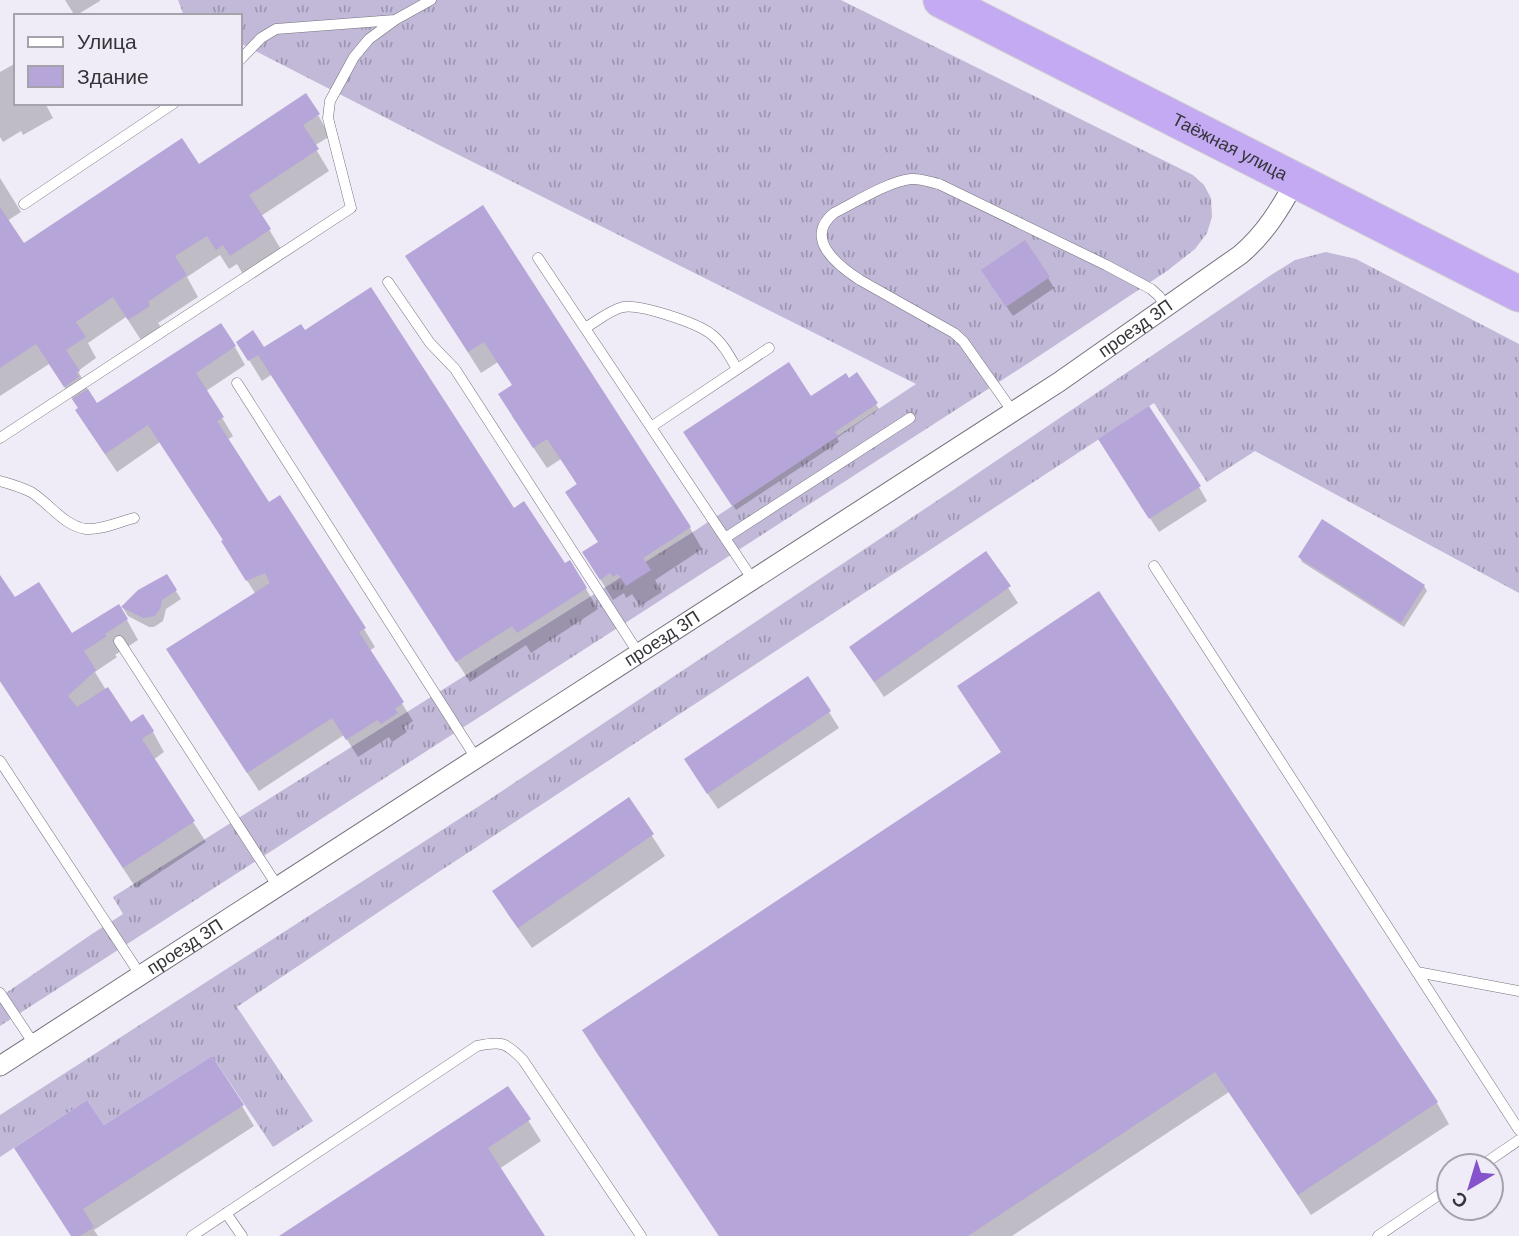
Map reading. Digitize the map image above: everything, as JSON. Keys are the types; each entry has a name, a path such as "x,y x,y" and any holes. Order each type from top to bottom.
{"highway":[{"name":"Таёжная улица","path":"941,0 1519,294"}],"street":[{"name":"проезд 3П","path":"0,1066 1013,412 1256,242 1279,211 1296,180"}],"lane":[{"path":"0,438 351,208 328,118 331,102 354,57 369,39 395,20 432,0"},
{"path":"242,58 261,38 276,29 395,20"},
{"path":"24,204 171,105"},
{"path":"1013,412 964,341 859,280 832,257 821,236 826,219 889,186 908,179 920,179 939,184 1106,265 1151,289 1166,307"},
{"path":"538,258 753,580"},
{"path":"388,282 430,343 456,369 639,654"},
{"path":"585,328 621,307 646,309 700,327 713,335 737,369"},
{"path":"651,427 769,348"},
{"path":"237,383 476,758"},
{"path":"725,538 910,418"},
{"path":"0,481 30,492 78,527 102,528 134,518"},
{"path":"1154,566 1519,1130"},
{"path":"119,642 278,887"},
{"path":"0,761 141,976"},
{"path":"1417,972 1519,991"},
{"path":"0,993 34,1044"},
{"path":"192,1236 477,1046 496,1042 512,1048 523,1060 641,1236"},
{"path":"1501,1152 1519,1140"},
{"path":"1378,1236 1435,1197"},
{"path":"226,1213 242,1236"}],"green space":[{"path":"178,0 841,0 1193,175 1204,185 1211,198 1212,217 1207,233 1195,249 1167,271 0,1026 0,997 123,914 113,897 693,532 916,384 242,44 242,14 183,14"},
{"path":"1326,252 1356,259 1519,344 1519,593 1255,451 1207,482 1154,403 237,1007 313,1121 273,1147 212,1056 104,1125 87,1100 0,1157 0,1115 487,801 1271,275 1295,260"}],"building":[{"path":"306,93 320,114 303,125 319,149 249,195 271,229 230,256 223,245 216,250 207,236 175,256 187,275 148,302 150,306 128,320 113,297 76,322 86,337 66,350 80,371 76,373 79,377 64,387 36,344 0,368 0,207 24,243 182,138 199,164"},
{"path":"483,205 691,527 643,558 651,570 626,586 618,574 613,577 610,573 600,580 582,552 598,542 565,492 577,484 547,439 533,448 498,394 512,385 484,342 468,352 405,256"},
{"path":"1025,240 1050,277 1006,307 981,270"},
{"path":"371,287 514,508 524,501 565,563 570,560 587,588 517,633 512,626 456,662 258,355 248,361 236,342 253,330 264,347 301,324 305,330"},
{"path":"221,323 236,346 196,373 224,417 217,421 269,502 280,495 366,628 359,632 404,702 395,709 398,713 381,724 377,720 346,740 332,718 247,773 166,649 270,583 265,573 246,581 221,541 223,540 148,425 105,454 75,410 78,408 72,399 88,389 97,403"},
{"path":"789,362 811,396 846,373 849,378 857,372 878,403 835,432 838,436 732,506 683,432"},
{"path":"1149,406 1201,486 1149,519 1098,439"},
{"path":"1322,519 1425,585 1401,623 1298,557"},
{"path":"986,551 1011,586 874,682 849,647"},
{"path":"167,574 177,590 162,600 155,616 143,618 121,607 138,590"},
{"path":"0,575 15,597 39,582 72,633 119,604 128,619 84,651 96,670 68,696 77,707 108,687 131,722 143,714 154,731 142,739 195,821 123,868 0,681"},
{"path":"1099,591 1438,1102 1298,1195 1215,1072 968,1236 719,1236 582,1030 1001,752 957,686"},
{"path":"808,676 831,711 707,794 684,759"},
{"path":"629,797 654,834 518,928 492,891"},
{"path":"212,1056 244,1105 83,1209 94,1227 80,1236 71,1236 14,1148 87,1100 104,1125"},
{"path":"508,1086 531,1119 488,1148 545,1236 279,1236"}]}
